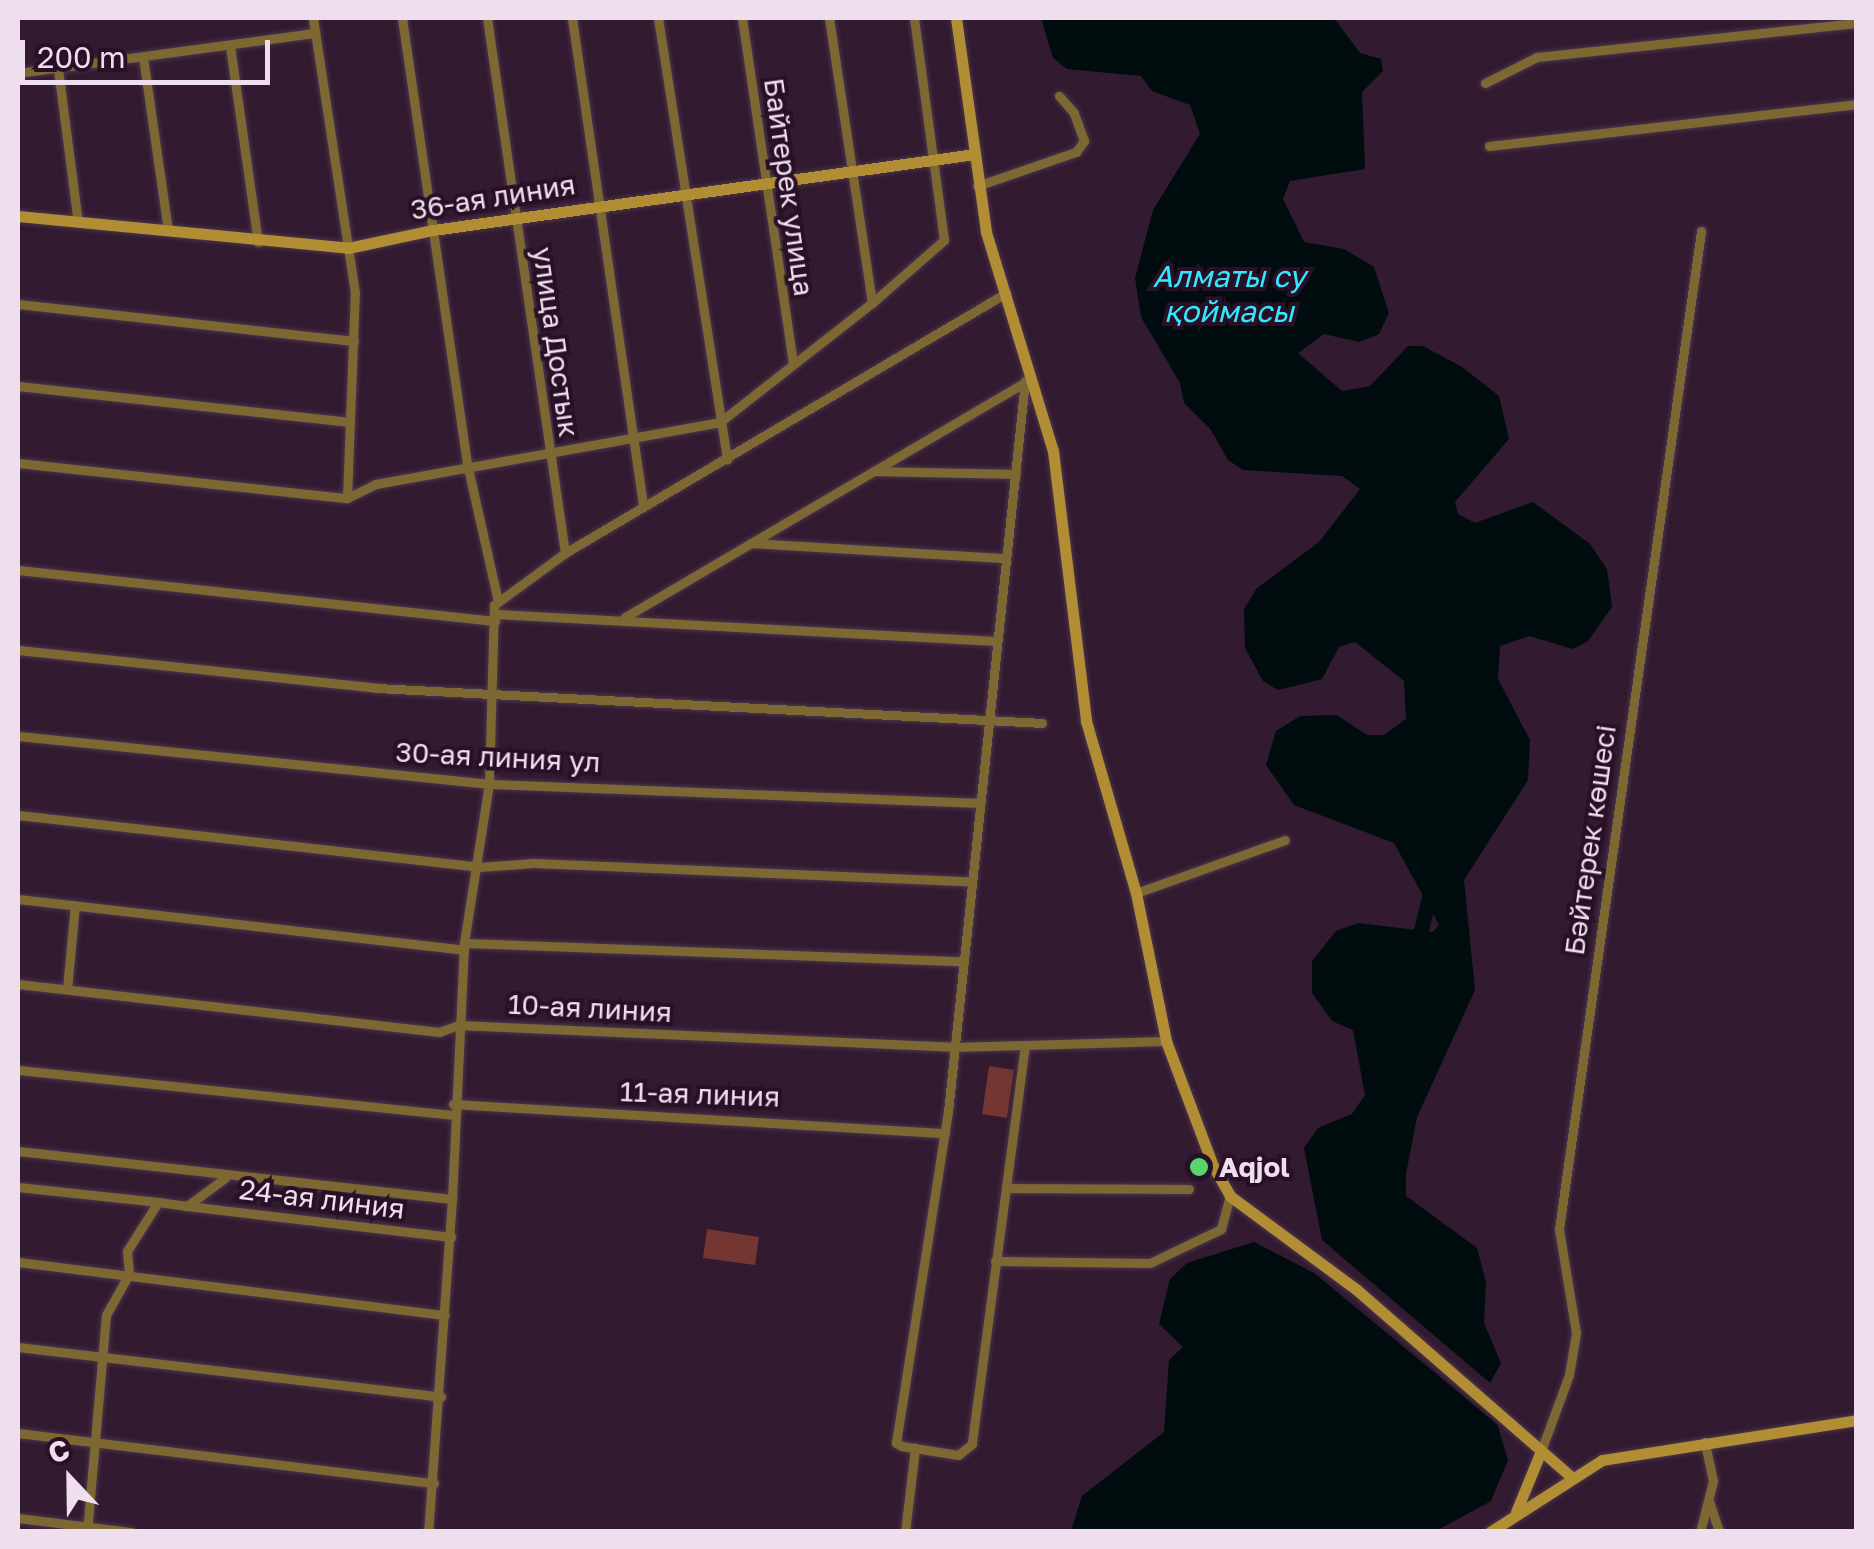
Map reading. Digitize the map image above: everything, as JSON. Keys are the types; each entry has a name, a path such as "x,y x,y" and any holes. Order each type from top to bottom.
{"street":[{"path":"313,18 348,248 354,341 347,498"},
{"path":"402,18 468,468 498,600 488,696 489,784 480,867 464,946 458,1025 451,1237 428,1532"},
{"name":"улица Достык","path":"487,18 565,553"},
{"path":"572,18 643,507"},
{"path":"658,18 728,460"},
{"name":"Байтерек улица","path":"742,18 793,363"},
{"path":"829,18 872,304"},
{"path":"18,464 347,498 376,484 720,422 872,304 944,240 937,162 914,18"},
{"path":"956,18 977,186 1054,451 1086,721 1136,893 1166,1040 1230,1196 1358,1290 1571,1478"},
{"path":"1485,83 1537,57 1856,22"},
{"path":"18,73 315,33"},
{"path":"230,46 258,242"},
{"path":"143,57 168,230"},
{"path":"58,69 78,223"},
{"path":"977,186 1076,152 1084,141 1074,113 1059,96"},
{"path":"1490,146 1515,138 1856,104"},
{"name":"36-ая линия","path":"18,216 348,248 433,230 975,154"},
{"name":"Бәйтерек көшесі","path":"1541,1450 1570,1375 1576,1333 1559,1229 1701,231"},
{"path":"498,600 565,553 1007,292"},
{"path":"18,304 354,341"},
{"path":"623,619 1030,379"},
{"path":"1025,1045 972,1444 958,1455 896,1443 944,1133 968,881 1030,379"},
{"path":"18,386 350,422"},
{"path":"874,471 1016,474"},
{"path":"751,543 1006,558"},
{"path":"18,570 496,617 623,619 996,640"},
{"path":"18,650 488,696 1042,723"},
{"name":"30-ая линия ул","path":"18,736 489,784 978,803"},
{"path":"18,815 480,867 551,864 968,881"},
{"path":"1136,893 1286,840"},
{"path":"18,899 464,946 962,961"},
{"path":"67,990 75,905"},
{"name":"10-ая линия","path":"18,984 439,1032 458,1025 954,1047 1166,1040"},
{"name":"11-ая линия","path":"18,1070 453,1110 944,1133"},
{"path":"18,1152 452,1198"},
{"path":"187,1206 229,1176"},
{"path":"18,1187 158,1202 127,1250 129,1274 106,1314 87,1529"},
{"path":"1006,1188 1189,1190"},
{"path":"994,1262 1150,1263 1221,1229 1230,1196"},
{"name":"24-ая линия","path":"158,1202 451,1237"},
{"path":"18,1262 445,1315"},
{"path":"18,1346 441,1398"},
{"path":"1490,1532 1602,1460 1856,1420"},
{"path":"18,1433 434,1482"},
{"path":"1700,1532 1712,1481 1705,1442"},
{"path":"905,1532 915,1448"},
{"path":"1514,1516 1541,1450"},
{"path":"1708,1498 1719,1532"},
{"path":"18,1518 130,1532"}],"shaded area":[{"path":"989,1066 1014,1070 1007,1118 982,1114"},
{"path":"707,1229 759,1237 755,1265 703,1258"}],"water":[{"name":"Алматы су қоймасы","path":"1041,18 1334,18 1360,53 1381,59 1383,71 1362,92 1365,169 1290,181 1283,199 1304,242 1344,249 1374,267 1389,313 1379,334 1359,342 1324,334 1298,353 1342,391 1370,386 1408,346 1423,346 1462,367 1499,396 1509,439 1455,502 1458,514 1475,523 1533,502 1590,544 1607,569 1612,607 1588,641 1573,649 1529,636 1500,646 1498,679 1530,740 1528,780 1464,880 1475,990 1417,1117 1406,1174 1406,1196 1477,1248 1486,1282 1484,1323 1501,1363 1490,1383 1322,1240 1304,1148 1318,1128 1352,1114 1365,1095 1353,1030 1332,1021 1312,993 1312,961 1336,931 1358,923 1433,932 1439,925 1394,843 1294,805 1266,765 1276,731 1300,716 1337,715 1367,735 1384,735 1406,719 1404,681 1355,642 1339,647 1322,679 1278,690 1263,681 1245,648 1244,609 1256,589 1319,542 1360,489 1342,476 1243,470 1228,460 1211,430 1184,403 1180,383 1141,317 1135,278 1153,210 1200,134 1190,105 1152,91 1141,76 1067,69 1053,58"},
{"path":"1254,1242 1314,1273 1497,1424 1508,1460 1491,1501 1436,1531 1071,1531 1082,1496 1164,1432 1169,1360 1183,1347 1159,1324 1170,1279 1187,1263"}],"waterway":[{"path":"1417,946 1433,881"}],"place":[{"name":"Aqjol","path":"1199,1167"}]}
